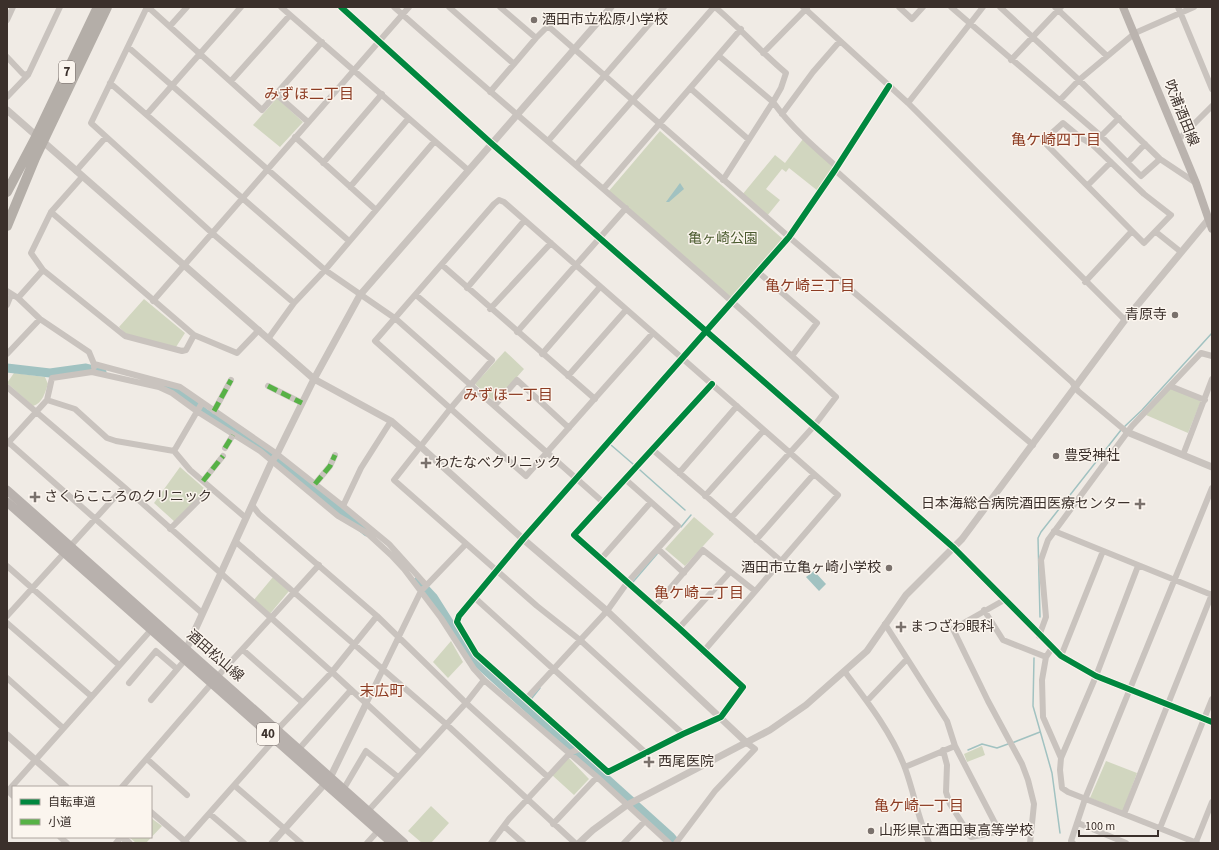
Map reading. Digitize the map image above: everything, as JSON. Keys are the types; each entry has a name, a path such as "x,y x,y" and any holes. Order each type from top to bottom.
{"highway":[{"name":"7","path":"7,226 40,140 98,7"},
{"name":"7","path":"7,192 40,140 107,7"}],"main road":[{"name":"吹浦酒田線","path":"1123,7 1179,139 1210,218 1212,230"},
{"name":"酒田松山線","path":"7,490 151,630 185,660 214,680 277,730 378,831 392,843"},
{"name":"酒田松山線","path":"7,502 185,649 274,740 328,781 343,790 404,843"}],"street":[{"path":"7,20 12,7"},
{"path":"7,97 28,75 60,7"},
{"path":"294,303 212,233 91,123 148,7 262,110 322,42"},
{"path":"170,26 187,7"},
{"path":"147,114 241,7"},
{"path":"281,7 382,94 434,142 468,170"},
{"path":"342,7 491,143 954,548 1006,599 1039,636 1061,656 1096,676 1212,722"},
{"path":"394,7 516,115 604,188 836,397 814,426 731,518"},
{"path":"153,301 409,7"},
{"path":"449,7 514,64"},
{"path":"500,7 536,38"},
{"path":"152,700 185,660 185,649 236,542 272,461 277,454 314,379 360,295 611,7"},
{"path":"548,141 664,7"},
{"path":"576,165 714,7 741,29 763,53 786,73 781,88 773,102 723,180"},
{"path":"899,7 912,19 923,7"},
{"path":"951,7 970,25 1101,136 1141,176 1160,158"},
{"path":"908,103 983,7"},
{"path":"1000,7 1160,158 1196,183"},
{"path":"1060,100 1079,80 1135,34 1179,10 1194,7"},
{"path":"763,53 805,8 908,103 1085,282 1125,320"},
{"path":"1011,60 1058,8 1107,56"},
{"path":"1179,10 1212,89"},
{"path":"231,82 290,15"},
{"path":"490,92 548,26 723,180 1033,445"},
{"path":"604,188 741,29"},
{"path":"782,114 813,72 840,41"},
{"path":"128,47 349,242"},
{"path":"719,56 773,102 782,114 836,169 1127,432 1212,467"},
{"path":"7,57 23,74 28,75"},
{"path":"110,83 325,270 396,319 604,503"},
{"path":"712,384 574,535 655,606 742,687 721,717 683,734 608,772 476,654 457,622 459,616 523,539 789,237 836,169 889,86"},
{"path":"690,88 748,139"},
{"path":"276,94 308,122"},
{"path":"323,163 382,94"},
{"path":"1179,139 1212,106"},
{"path":"7,110 314,379 391,421 523,539 607,611 755,749 715,791 676,843"},
{"path":"1101,136 1119,118"},
{"path":"350,187 408,119"},
{"path":"1063,123 1080,138 1093,145 1111,162 1144,194 1171,215 1144,243 1088,184 1043,141 1063,123"},
{"path":"76,171 106,137"},
{"path":"295,137 376,210"},
{"path":"268,339 294,303 325,270 434,142"},
{"path":"1128,162 1145,144"},
{"path":"1088,184 1111,162"},
{"path":"82,177 51,212 31,253 43,270 125,336 182,351 186,350 194,335"},
{"path":"652,334 526,476 375,341 396,319 499,200 504,202 652,334 683,358 838,495 703,652"},
{"path":"517,332 599,236 626,208"},
{"path":"51,212 194,335 237,353 259,330"},
{"path":"579,843 593,830 627,805 748,743 770,730 806,705 867,651 906,595 954,548 1033,445 1125,320 1180,252 1210,218"},
{"path":"467,288 524,221"},
{"path":"1085,282 1132,231"},
{"path":"1156,232 1180,252"},
{"path":"490,309 551,243"},
{"path":"442,265 490,309 595,399"},
{"path":"18,298 43,270"},
{"path":"758,272 817,324 792,356"},
{"path":"542,354 600,287"},
{"path":"7,305 9,293 18,298 40,319 88,352 94,364 92,372"},
{"path":"416,295 492,360 450,409 394,480 466,544 580,640 683,734"},
{"path":"568,376 626,310"},
{"path":"8,350 40,319"},
{"path":"1039,636 1046,618 1041,560 1048,540 1127,432 1201,353 1212,356"},
{"path":"94,364 180,388 277,454 343,506 389,544 426,585"},
{"path":"202,613 96,517 8,442 47,400 52,378 92,372 159,387 172,393 272,461 338,516 367,533 404,569 441,618 474,669 484,680 570,753 669,843"},
{"path":"1182,455 1206,400 1212,379"},
{"path":"214,412 231,380"},
{"path":"495,405 517,380 569,428"},
{"path":"268,386 302,403"},
{"path":"1170,386 1206,400"},
{"path":"7,387 124,487 332,672 420,753"},
{"path":"47,400 75,410 108,438 116,441 174,451 190,470 246,518"},
{"path":"174,451 202,403"},
{"path":"679,473 737,406"},
{"path":"343,506 361,468 391,421"},
{"path":"705,496 764,430"},
{"path":"225,448 233,435"},
{"path":"653,450 781,562"},
{"path":"315,484 330,466 335,455"},
{"path":"203,481 223,456"},
{"path":"756,540 814,474"},
{"path":"526,699 607,611 627,583 678,526 625,479"},
{"path":"7,616 124,487"},
{"path":"170,529 211,488"},
{"path":"1073,843 1071,841 1085,799 1212,488"},
{"path":"601,559 651,502"},
{"path":"252,505 259,514 377,616 466,703 548,777"},
{"path":"1054,531 1138,566 1212,594 1124,814"},
{"path":"236,542 446,724 575,843"},
{"path":"272,843 328,781 399,638 420,591 466,544"},
{"path":"658,550 684,573"},
{"path":"655,606 703,550 755,591"},
{"path":"1061,656 1103,552"},
{"path":"123,786 148,759 214,680 319,565"},
{"path":"7,566 119,665"},
{"path":"1138,566 1096,676 1061,758 1060,770 1062,788 1085,799 1197,843 1212,802"},
{"path":"679,628 730,572"},
{"path":"475,598 646,753"},
{"path":"1006,599 984,610 953,629 1022,764 1034,804 1030,843"},
{"path":"984,610 1003,640 1046,657"},
{"path":"277,730 332,672 353,643 377,616"},
{"path":"7,623 91,696"},
{"path":"886,624 946,721 956,746 997,827 996,832 972,837 950,804 946,792 947,765 942,750"},
{"path":"7,791 151,630"},
{"path":"1052,648 1046,657 1042,680 1043,717 1061,758"},
{"path":"243,650 302,702"},
{"path":"129,684 156,651 178,669"},
{"path":"867,700 907,659"},
{"path":"845,672 867,700 905,767 922,827 929,843"},
{"path":"7,678 63,728"},
{"path":"368,811 466,703 484,680"},
{"path":"298,750 351,690"},
{"path":"1160,828 1212,699"},
{"path":"7,735 65,786"},
{"path":"152,813 185,842 274,740"},
{"path":"905,767 942,750 956,746"},
{"path":"491,843 527,799 570,753 581,748"},
{"path":"343,790 366,751 398,777"},
{"path":"148,759 187,795"},
{"path":"553,824 597,777"},
{"path":"235,786 301,843"},
{"path":"210,814 244,843"},
{"path":"624,843 645,821"},
{"path":"1078,823 1126,843"},
{"path":"505,827 523,843"},
{"path":"368,843 378,831"}],"green space":[{"path":"277,98 303,122 280,147 253,125"},
{"name":"亀ヶ崎公園","path":"660,131 784,240 731,300 608,192"},
{"path":"803,139 834,166 818,191 789,168 786,172 782,169 766,189 780,200 767,216 742,195 775,155 785,163"},
{"path":"144,299 185,333 176,347 126,334 119,327"},
{"path":"505,351 524,369 495,402 475,384"},
{"path":"14,373 45,377 48,384 43,397 36,405 33,406 7,383"},
{"path":"1170,388 1201,401 1188,433 1146,415"},
{"path":"180,467 205,489 175,522 154,503"},
{"path":"694,517 714,534 685,566 665,549"},
{"path":"273,577 289,591 269,615 253,601"},
{"path":"451,641 463,662 448,678 433,662"},
{"path":"982,746 985,755 967,762 964,754"},
{"path":"567,756 589,779 574,795 552,775"},
{"path":"1106,761 1137,773 1123,811 1090,798"},
{"path":"431,806 449,823 431,843 422,843 408,831"},
{"path":"152,819 162,826 152,837"},
{"path":"130,838 151,838 146,843 136,843"}],"water":[{"path":"680,183 684,189 669,202 666,202"},
{"path":"814,571 826,584 819,591 806,577"}],"waterway":[{"path":"1123,428 1142,410 1212,333"},
{"path":"7,368 50,373 86,368 102,372"},
{"path":"152,383 165,386 185,397 205,413 265,449 367,532"},
{"path":"1040,617 1038,538 1041,532 1121,430"},
{"path":"611,445 633,464"},
{"path":"640,470 685,510"},
{"path":"681,527 691,515"},
{"path":"633,582 657,554"},
{"path":"418,581 433,597 471,657 676,843"},
{"path":"1034,658 1033,706 1052,773 1060,833"},
{"path":"532,698 540,688"},
{"path":"1012,743 1040,732"},
{"path":"968,750 982,744 997,748 1008,744"}],"marked path":[{"path":"214,411 231,380"},
{"path":"268,386 302,403"},
{"path":"225,448 233,435"},
{"path":"315,484 330,466 335,455"},
{"path":"203,481 223,456"}],"cycle path":[{"path":"341,7 491,143 954,548 1061,656 1096,676 1212,722"},
{"path":"712,384 574,535 743,687 721,717 683,734 608,772 476,654 457,622 459,616 523,539 789,237 835,170 889,86"}],"place":[{"name":"酒田市立松原小学校","path":"534,20"},
{"name":"青原寺","path":"1175,315"},
{"name":"豊受神社","path":"1056,456"},
{"name":"わたなべクリニック","path":"426,463"},
{"name":"さくらこころのクリニック","path":"35,497"},
{"name":"日本海総合病院酒田医療センター","path":"1140,504"},
{"name":"酒田市立亀ヶ崎小学校","path":"889,568"},
{"name":"まつざわ眼科","path":"901,627"},
{"name":"西尾医院","path":"649,762"},
{"name":"山形県立酒田東高等学校","path":"871,831"}],"district":[{"name":"みずほ二丁目","path":"309,94"},
{"name":"亀ケ崎四丁目","path":"1056,140"},
{"name":"亀ケ崎三丁目","path":"810,286"},
{"name":"みずほ一丁目","path":"508,395"},
{"name":"亀ケ崎二丁目","path":"699,593"},
{"name":"末広町","path":"382,691"},
{"name":"亀ケ崎一丁目","path":"919,806"}]}
